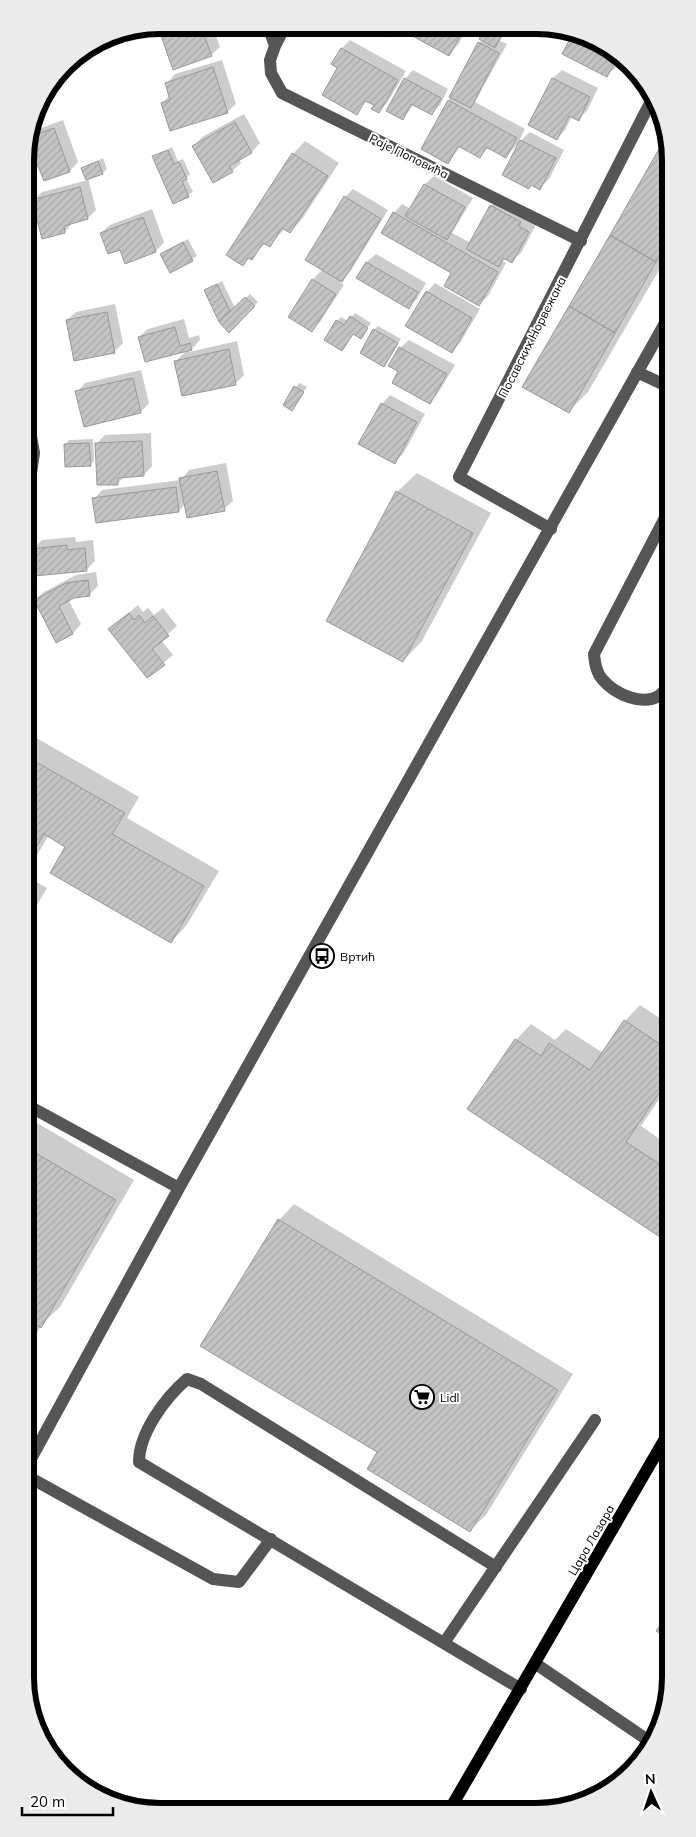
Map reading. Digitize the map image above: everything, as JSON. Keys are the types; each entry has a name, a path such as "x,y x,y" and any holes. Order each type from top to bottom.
{"main road":[{"name":"Цара Лазара","path":"454,1803 536,1664 662,1444"}],"street":[{"name":"Раје Поповића","path":"271,34 275,46"},
{"name":"Раје Поповића","path":"281,34 270,60 271,72 282,93 581,241"},
{"name":"Посавских Норвежана","path":"551,529 459,477 650,106"},
{"path":"34,1453 179,1188 551,529 662,328"},
{"path":"637,372 662,384"},
{"path":"662,523 594,654 595,665 602,680 628,697 641,700 652,699 662,694"},
{"path":"34,1109 179,1188"},
{"path":"496,1567 201,1384 187,1379 174,1390 143,1437 139,1448 140,1462 521,1689"},
{"path":"444,1643 595,1420"},
{"path":"34,1480 213,1579 239,1582 271,1539"},
{"path":"536,1664 646,1739"}],"building":[{"path":"160,34 203,34 212,56 173,70"},
{"path":"409,34 461,34 449,56"},
{"path":"482,34 502,34 495,48 479,39"},
{"path":"570,38 585,43 615,62 607,77 562,54"},
{"path":"478,42 499,53 471,108 449,97"},
{"path":"341,48 398,80 379,113 371,109 374,105 365,101 357,115 322,95 337,68 331,64"},
{"path":"213,67 228,113 170,131 161,103 170,100 165,83"},
{"path":"404,78 441,98 432,115 411,104 403,120 386,111"},
{"path":"552,78 590,97 579,121 569,116 557,140 528,125"},
{"path":"448,100 517,138 506,158 486,147 480,158 458,146 448,164 421,149"},
{"path":"235,122 252,153 229,166 233,172 213,183 192,146"},
{"path":"54,128 70,172 44,181 38,166 34,168 37,134"},
{"path":"520,140 556,158 540,190 531,185 529,189 502,175"},
{"path":"659,149 662,151 662,252 656,262 610,235"},
{"path":"168,150 174,164 179,162 187,179 182,181 189,197 173,204 152,156"},
{"path":"292,153 328,176 290,233 282,228 270,247 263,243 252,260 248,258 243,266 226,255"},
{"path":"98,161 103,174 86,180 81,168"},
{"path":"424,184 465,207 447,240 405,216"},
{"path":"80,187 88,219 64,226 65,233 42,239 34,208 34,199"},
{"path":"344,196 381,219 342,282 305,260"},
{"path":"490,205 521,222 519,226 529,232 512,263 503,258 499,267 466,249"},
{"path":"393,212 498,272 479,306 444,286 451,273 381,233"},
{"path":"143,217 156,252 125,264 120,250 108,254 100,233"},
{"path":"610,235 656,262 615,333 569,306"},
{"path":"183,242 193,261 170,273 160,254"},
{"path":"366,262 418,292 409,309 356,278"},
{"path":"312,279 336,294 312,332 288,317"},
{"path":"217,284 230,311 219,322 204,290"},
{"path":"426,291 472,318 452,353 405,326"},
{"path":"245,297 255,306 229,333 219,322"},
{"path":"569,306 615,333 569,413 522,387"},
{"path":"107,312 115,353 74,361 66,320"},
{"path":"350,316 368,328 361,339 353,334 342,351 324,340 336,320 344,325"},
{"path":"175,327 180,346 190,343 192,350 145,362 138,337"},
{"path":"373,329 398,343 384,367 360,353"},
{"path":"399,347 447,374 430,404 392,383 398,371 388,366"},
{"path":"229,349 236,385 182,396 174,361"},
{"path":"133,378 141,413 84,427 75,391"},
{"path":"294,386 304,392 292,411 283,405"},
{"path":"381,403 417,422 395,464 358,444"},
{"path":"142,441 144,476 118,478 118,485 97,485 95,443"},
{"path":"89,443 91,466 65,467 64,444"},
{"path":"217,471 225,511 187,518 179,478"},
{"path":"176,487 179,512 96,523 92,498"},
{"path":"396,491 473,533 403,662 326,621"},
{"path":"67,545 67,550 85,548 87,571 34,576 34,549"},
{"path":"88,580 90,596 74,598 59,606 73,634 56,643 34,600 66,583"},
{"path":"129,613 134,620 139,615 145,623 153,616 169,636 152,649 165,665 147,678 108,629"},
{"path":"34,761 125,813 112,834 204,886 171,943 50,873 65,847 44,834 34,851"},
{"path":"624,1020 662,1046 662,1089 626,1142 662,1166 662,1238 467,1109 515,1039 541,1056 549,1043 590,1070"},
{"path":"34,1152 116,1200 41,1328 34,1324"},
{"path":"278,1219 558,1390 470,1532 367,1469 377,1452 200,1346"},
{"path":"662,1623 662,1635 656,1631"}],"place":[{"name":"Вртић","path":"322,956"},
{"name":"Lidl","path":"422,1397"}]}
